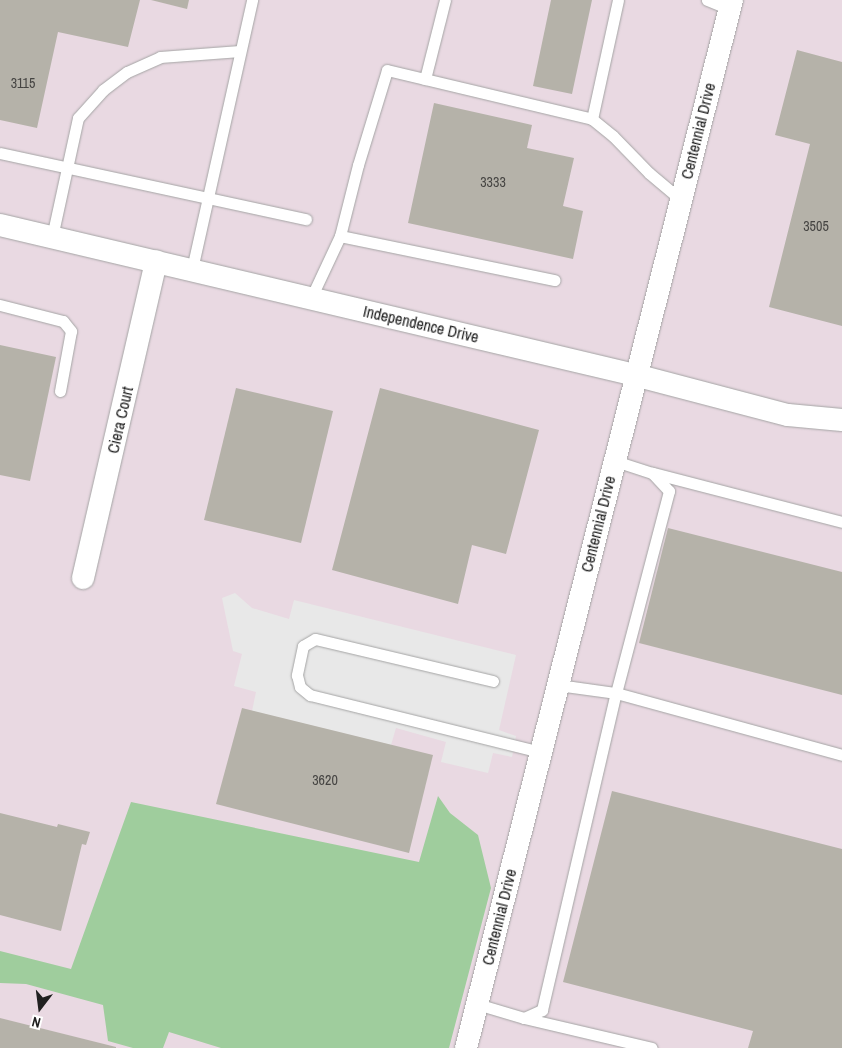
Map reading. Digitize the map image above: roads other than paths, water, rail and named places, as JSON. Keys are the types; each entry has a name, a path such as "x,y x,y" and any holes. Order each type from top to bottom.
{"street":[{"name":"Centennial Drive","path":"466,1048 635,375 731,5"},
{"name":"Independence Drive","path":"0,225 635,375 788,415 842,420"},
{"name":"Ciera Court","path":"83,578 156,261"}],"lane":[{"path":"192,269 252,0"},
{"path":"425,79 445,0"},
{"path":"592,119 618,0"},
{"path":"708,0 731,5"},
{"path":"52,237 78,118 103,90 127,72 160,57 240,51"},
{"path":"311,298 340,236 358,165 387,70 592,119 680,199"},
{"path":"0,154 306,219"},
{"path":"340,236 555,280"},
{"path":"0,305 63,321 71,331 60,391"},
{"path":"614,461 652,473 842,522"},
{"path":"524,1018 542,1010 616,693 669,490 652,473"},
{"path":"493,681 315,638 304,646 297,675 300,687 310,695 541,752"},
{"path":"558,684 616,693 842,754"},
{"path":"477,1004 524,1018 652,1048"}]}
